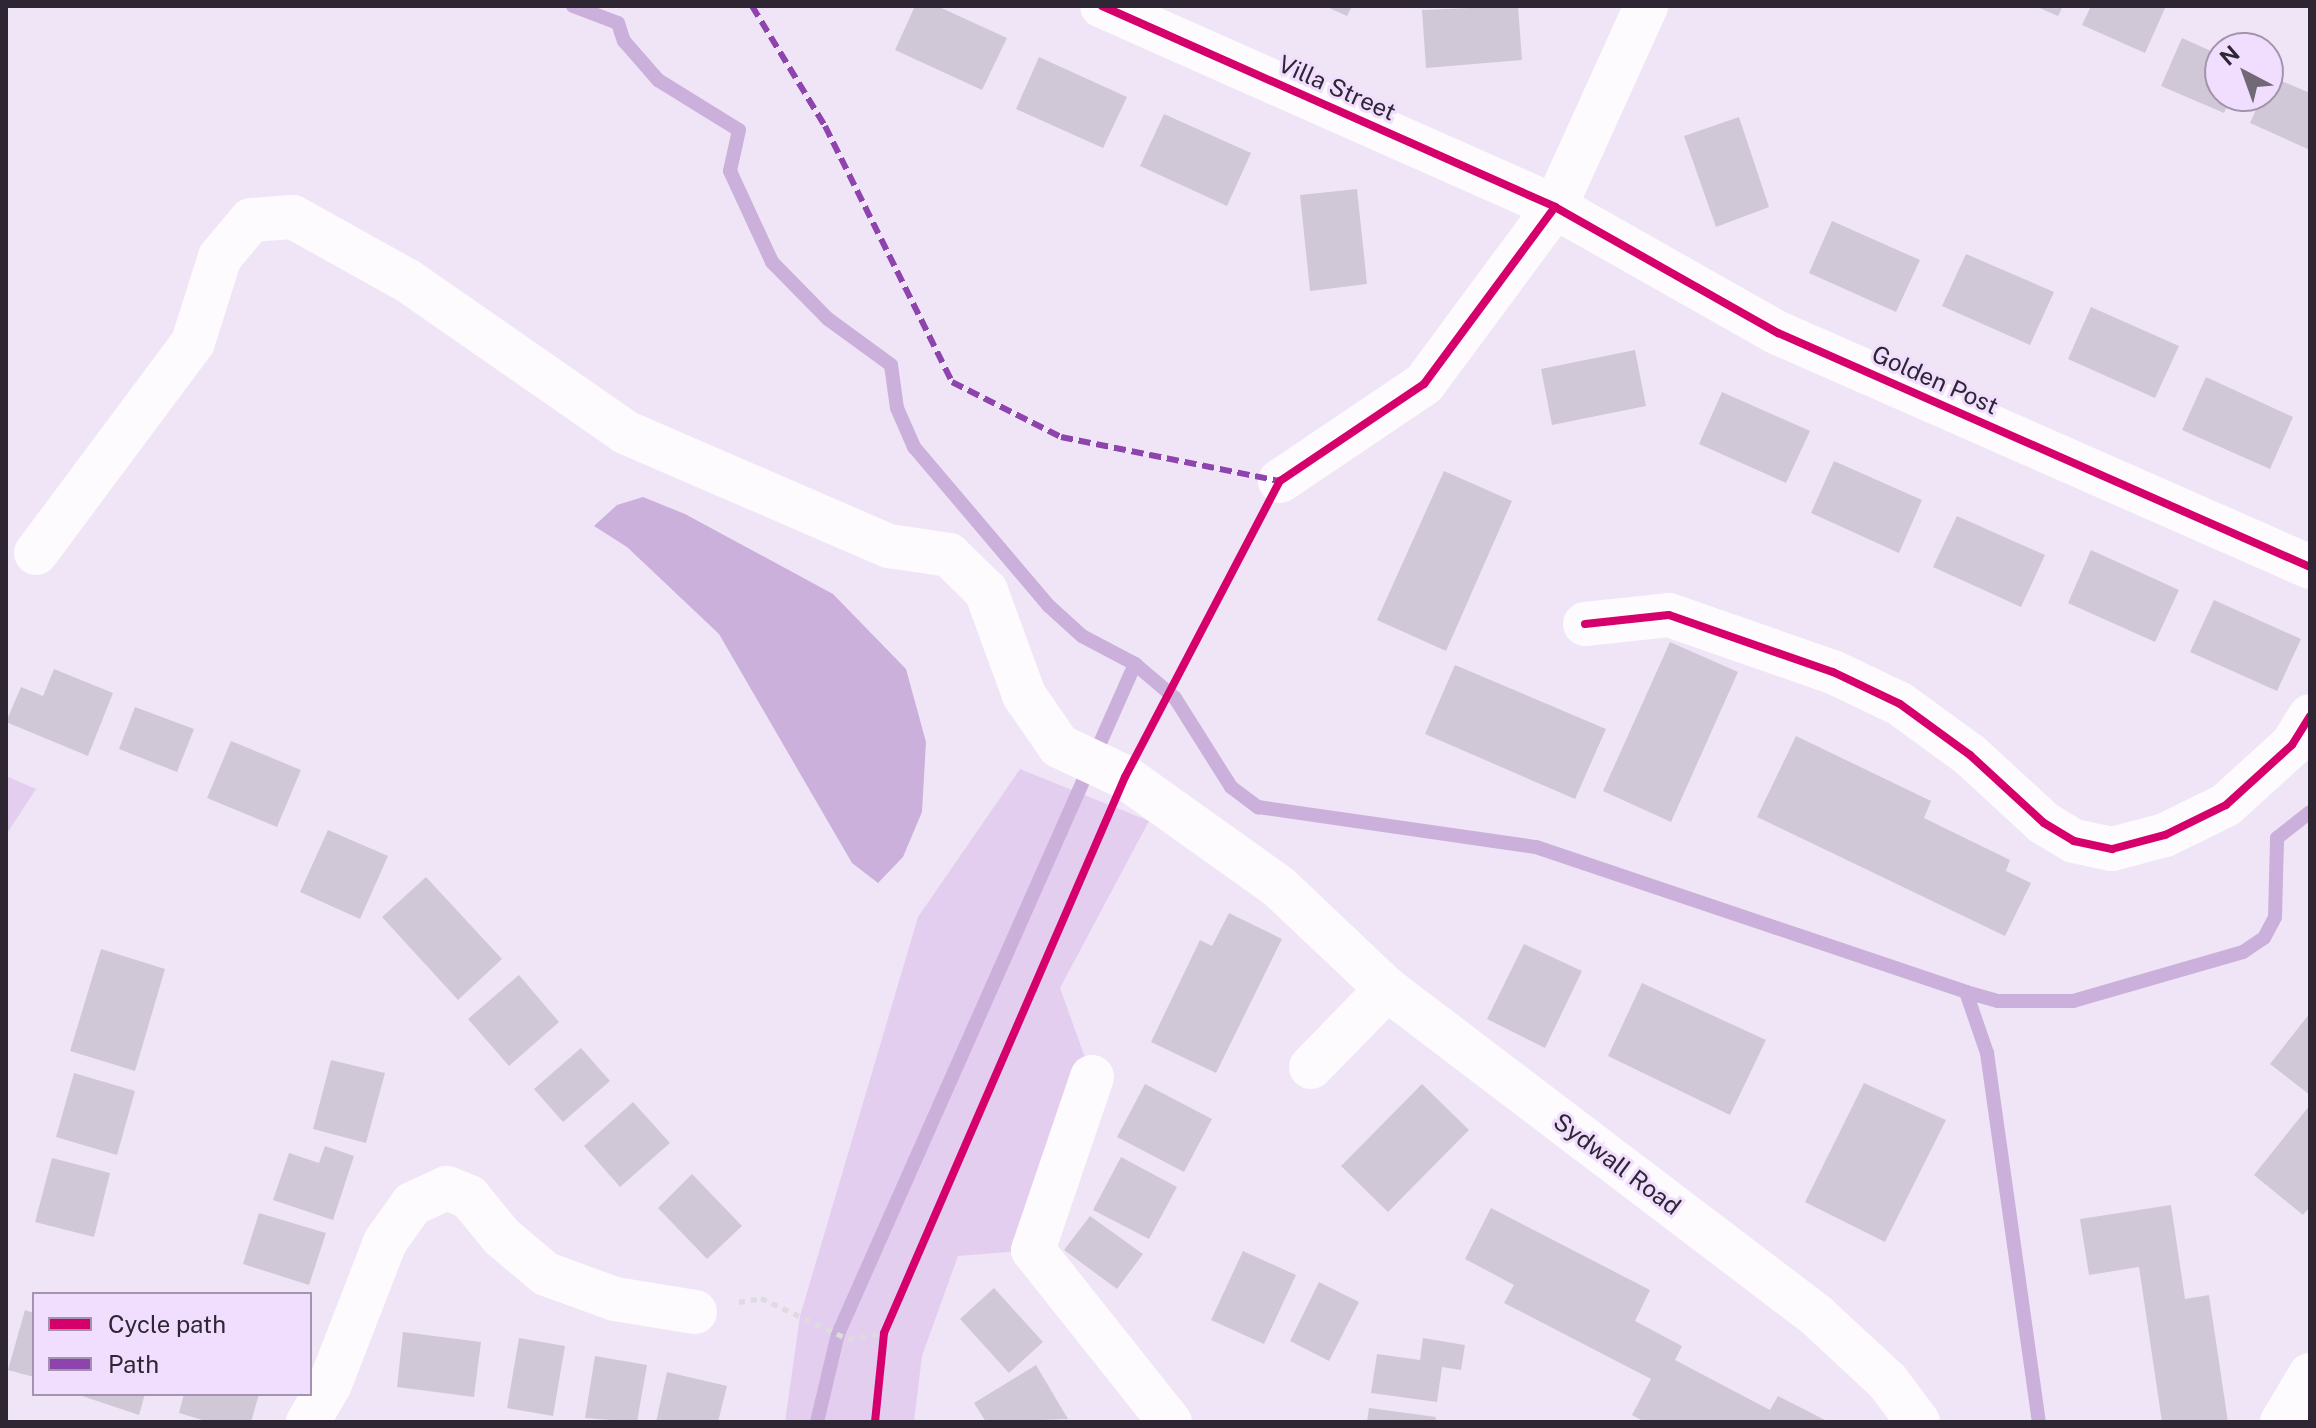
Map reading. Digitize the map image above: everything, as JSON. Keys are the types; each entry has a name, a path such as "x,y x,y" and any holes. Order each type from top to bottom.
{"street":[{"name":"Villa Street","path":"1102,6 1555,207"},
{"path":"1280,481 1424,384 1555,207 1646,6"},
{"name":"Golden Post","path":"1555,207 1778,333 2310,567"},
{"name":"Sydwall Road","path":"36,553 193,342 220,257 251,220 293,217 408,281 625,432 889,546 949,555 986,591 1024,695 1059,746 1119,775 1279,887 1387,989 1816,1315 1888,1382 1918,1422"},
{"path":"1585,624 1669,615 1833,672 1912,712 1970,755 2044,823 2074,841 2112,849 2165,835 2226,805 2292,745 2310,716"},
{"path":"1311,1067 1387,989"},
{"path":"1092,1077 1033,1250 1170,1422"},
{"path":"308,1422 330,1384 385,1242 412,1204 447,1188 469,1197 502,1237 546,1274 615,1299 695,1312"},
{"path":"2282,1422 2310,1375"}],"path":[{"path":"695,1312 761,1298 848,1339 884,1333"},
{"path":"882,1348 890,1318"}],"shaded area":[{"path":"643,497 685,514 833,594 906,669 926,742 922,812 903,857 878,883 852,863 719,634 627,547 594,526 617,505"},
{"path":"1020,769 1149,821 1060,988 1092,1077 1033,1250 958,1256 922,1356 914,1422 785,1422 800,1316 918,917"},
{"path":"6,776 36,789 6,835"}],"building":[{"path":"915,6 937,6 1007,38 982,90 895,50"},
{"path":"1325,6 1352,6 1347,16"},
{"path":"1518,6 1522,60 1426,68 1422,10"},
{"path":"2035,6 2063,6 2058,16"},
{"path":"2091,6 2166,6 2145,53 2082,25"},
{"path":"2182,38 2204,48 2204,104 2161,86"},
{"path":"1039,57 1127,97 1103,148 1016,109"},
{"path":"2284,82 2310,93 2310,150 2250,123 2255,112 2284,112"},
{"path":"1164,114 1251,153 1227,206 1140,166"},
{"path":"1739,117 1769,207 1716,227 1684,136"},
{"path":"1357,189 1367,284 1310,291 1300,195"},
{"path":"1832,221 1920,260 1896,312 1809,273"},
{"path":"1966,254 2054,292 2030,345 1942,306"},
{"path":"2091,307 2179,346 2155,398 2068,359"},
{"path":"1635,350 1646,406 1552,425 1541,369"},
{"path":"2206,377 2293,417 2270,469 2182,430"},
{"path":"1722,392 1810,431 1786,483 1699,444"},
{"path":"1834,461 1922,500 1899,553 1811,513"},
{"path":"1444,471 1512,501 1446,651 1377,620"},
{"path":"1957,516 2045,555 2021,607 1933,567"},
{"path":"2091,550 2179,590 2155,642 2068,603"},
{"path":"2214,600 2301,639 2277,691 2190,652"},
{"path":"1670,642 1738,672 1671,822 1603,791"},
{"path":"1455,665 1606,729 1575,799 1425,734"},
{"path":"54,669 113,693 88,756 6,722 21,687 43,696"},
{"path":"135,707 194,729 177,772 119,749"},
{"path":"1796,736 1931,801 1924,818 2010,860 2006,871 2031,883 2005,936 1757,817"},
{"path":"231,741 301,770 277,827 207,798"},
{"path":"328,830 388,856 360,919 300,892"},
{"path":"426,877 502,959 458,1000 382,917"},
{"path":"1229,913 1282,939 1216,1073 1151,1042 1200,940 1212,946"},
{"path":"1524,944 1582,971 1545,1048 1487,1019"},
{"path":"101,949 165,969 135,1071 70,1051"},
{"path":"519,975 559,1022 509,1066 468,1019"},
{"path":"1642,983 1766,1040 1730,1115 1608,1056"},
{"path":"2310,1013 2310,1095 2270,1064"},
{"path":"581,1048 610,1081 563,1122 534,1089"},
{"path":"331,1060 385,1073 366,1143 313,1129"},
{"path":"74,1073 135,1091 117,1155 56,1137"},
{"path":"1864,1083 1946,1120 1885,1242 1805,1202"},
{"path":"1145,1084 1212,1119 1184,1172 1117,1137"},
{"path":"1422,1084 1469,1130 1388,1212 1341,1166"},
{"path":"633,1102 670,1143 620,1187 584,1146"},
{"path":"2310,1105 2310,1207 2303,1215 2254,1175"},
{"path":"325,1146 354,1156 333,1220 273,1200 289,1153 319,1163"},
{"path":"1121,1157 1177,1187 1149,1239 1093,1210"},
{"path":"52,1158 110,1173 94,1237 35,1222"},
{"path":"692,1174 742,1226 707,1259 658,1208"},
{"path":"2171,1205 2185,1299 2209,1295 2228,1422 2162,1422 2139,1267 2089,1275 2080,1219"},
{"path":"1491,1208 1650,1290 1635,1321 1682,1346 1675,1360 1770,1410 1778,1396 1829,1422 1645,1422 1632,1415 1651,1379 1504,1303 1514,1285 1465,1259"},
{"path":"259,1213 326,1233 309,1285 243,1264"},
{"path":"1090,1216 1143,1254 1117,1289 1064,1250"},
{"path":"1243,1251 1296,1275 1264,1344 1211,1320"},
{"path":"1319,1282 1359,1302 1329,1361 1290,1341"},
{"path":"994,1288 1043,1342 1009,1373 960,1319"},
{"path":"25,1310 32,1312 32,1376 8,1370"},
{"path":"403,1332 481,1342 474,1397 397,1387"},
{"path":"519,1338 565,1346 553,1416 507,1408"},
{"path":"1423,1338 1465,1345 1461,1370 1442,1367 1437,1402 1371,1393 1377,1354 1420,1360"},
{"path":"595,1356 647,1365 637,1422 585,1418"},
{"path":"1036,1365 1068,1419 986,1422 974,1403"},
{"path":"667,1372 727,1386 718,1422 656,1422"},
{"path":"82,1396 144,1396 139,1415"},
{"path":"183,1396 258,1396 251,1422 209,1422 179,1413"},
{"path":"1369,1408 1436,1417 1435,1422 1367,1422"}],"waterway":[{"path":"573,6 618,23 624,41 658,80 739,130 730,171 772,262 828,319 891,365 897,408 914,447 1049,606 1082,636 1135,664 1175,698 1231,787 1258,807 1536,847 1966,992 1987,1053 2039,1422"},
{"path":"817,1422 838,1334 1135,664"},
{"path":"1966,992 1998,1001 2073,1001 2243,952 2264,938 2275,917 2277,838 2310,812"}],"marked path":[{"path":"752,6 825,126 952,382 1061,437 1280,481"}],"cycle path":[{"path":"1102,6 1555,207 1778,333 2310,567"},
{"path":"875,1422 884,1333 1125,777 1280,481 1424,384 1555,207"},
{"path":"1585,624 1669,615 1833,672 1900,704 1970,755 2044,823 2074,841 2112,849 2165,835 2226,805 2292,745 2310,716"}]}
